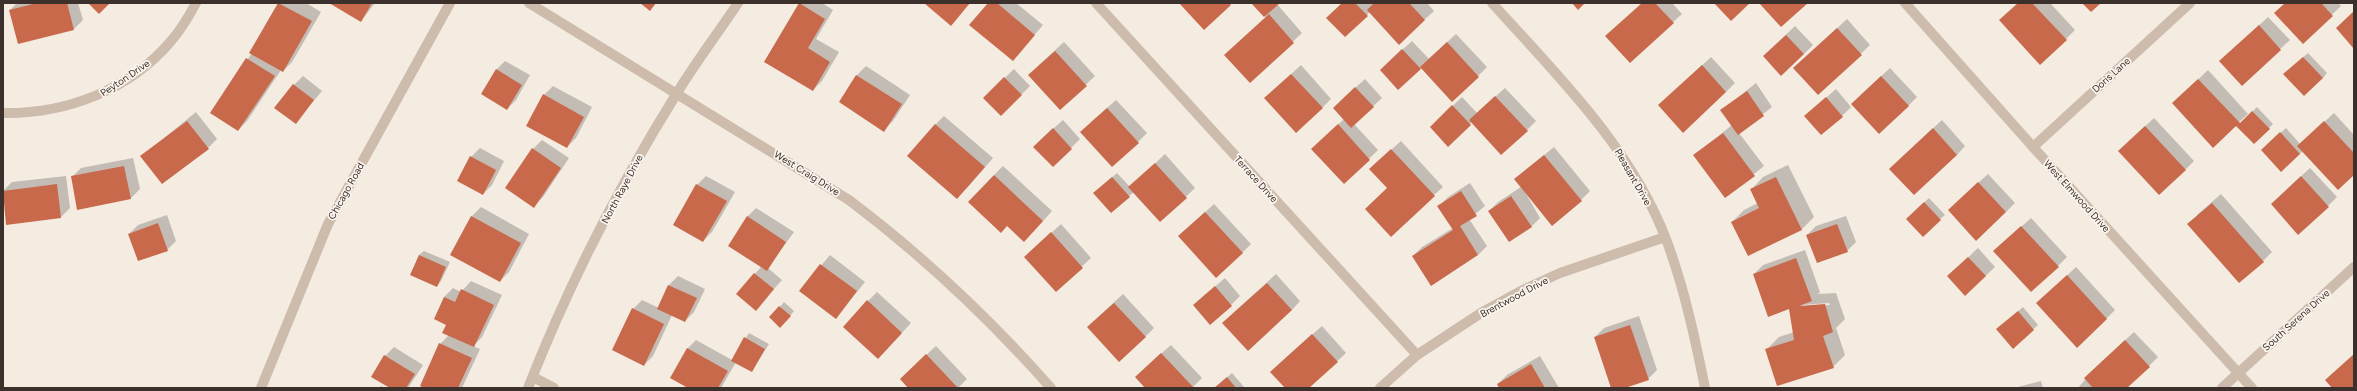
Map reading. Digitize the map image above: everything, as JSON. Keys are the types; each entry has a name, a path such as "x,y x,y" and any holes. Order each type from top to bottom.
{"street":[{"name":"Peyton Drive","path":"3,113 26,114 67,106 99,96 138,71 159,54 172,41 196,3"},
{"name":"Chicago Road","path":"261,388 328,224 450,3"},
{"name":"West Craig Drive","path":"529,3 677,92 849,200 884,226 942,276 1051,388"},
{"name":"North Raye Drive","path":"528,388 587,255 626,178 677,92 738,3"},
{"name":"Terrace Drive","path":"1096,3 1416,355"},
{"name":"Pleasant Drive","path":"1492,3 1579,100 1609,138 1644,195 1665,237 1680,278 1706,388"},
{"name":"West Elmwood Drive","path":"1905,3 2033,147 2252,388"},
{"name":"Doris Lane","path":"2033,147 2190,3"},
{"name":"Brentwood Drive","path":"1380,388 1416,355 1481,313 1523,290 1560,273 1665,237"},
{"name":"South Serena Drive","path":"2222,388 2354,267"},
{"path":"533,377 554,388"}],"building":[{"path":"37,3 67,3 74,30 18,44 9,10"},
{"path":"88,3 110,3 99,14"},
{"path":"278,3 312,21 283,72 249,53"},
{"path":"329,3 372,3 361,22"},
{"path":"640,3 656,3 650,11"},
{"path":"799,3 825,19 808,48 830,62 813,91 764,62"},
{"path":"924,3 970,3 951,26"},
{"path":"988,3 997,3 1035,35 1013,61 969,25"},
{"path":"1179,3 1229,3 1231,5 1204,30"},
{"path":"1251,3 1280,3 1264,17"},
{"path":"1342,3 1355,3 1368,16 1345,37 1326,18"},
{"path":"1374,3 1409,3 1425,20 1399,45 1367,10"},
{"path":"1572,3 1585,3 1578,10"},
{"path":"1642,3 1655,3 1674,23 1630,63 1605,36"},
{"path":"1714,3 1750,3 1731,21"},
{"path":"1759,3 1808,3 1781,27"},
{"path":"2018,3 2032,3 2067,40 2040,65 1999,20"},
{"path":"2082,3 2101,3 2091,12"},
{"path":"2285,3 2321,3 2333,16 2303,44 2274,13"},
{"path":"2354,11 2354,49 2336,28"},
{"path":"1269,14 1294,43 1250,83 1224,55"},
{"path":"2259,25 2281,50 2242,86 2219,61"},
{"path":"1837,28 1862,55 1818,95 1793,68"},
{"path":"1786,35 1804,54 1781,76 1763,56"},
{"path":"1447,42 1479,77 1452,102 1420,67"},
{"path":"1402,49 1421,69 1398,90 1380,70"},
{"path":"1055,51 1087,86 1060,110 1028,75"},
{"path":"2303,57 2323,78 2304,96 2283,74"},
{"path":"246,58 275,76 238,131 210,113"},
{"path":"1702,65 1726,92 1683,133 1658,105"},
{"path":"496,69 522,85 507,110 481,94"},
{"path":"1291,74 1323,108 1296,133 1264,98"},
{"path":"856,75 902,104 884,132 839,102"},
{"path":"1881,76 1909,106 1879,134 1851,104"},
{"path":"1004,77 1022,95 1001,116 983,98"},
{"path":"2198,79 2240,123 2252,111 2270,129 2254,144 2236,126 2213,148 2172,103"},
{"path":"293,84 314,100 296,124 274,108"},
{"path":"1355,87 1374,107 1351,128 1333,108"},
{"path":"1747,91 1764,116 1738,135 1720,110"},
{"path":"543,94 584,117 567,148 526,126"},
{"path":"1495,96 1528,131 1501,155 1469,120"},
{"path":"1826,97 1843,117 1821,135 1804,116"},
{"path":"1452,105 1471,125 1448,147 1430,127"},
{"path":"1107,108 1139,143 1112,167 1080,132"},
{"path":"187,121 209,149 162,184 140,156"},
{"path":"2324,121 2354,153 2354,175 2338,190 2297,146"},
{"path":"935,124 985,167 957,199 907,156"},
{"path":"1338,124 1370,160 1344,184 1311,149"},
{"path":"2145,126 2186,170 2159,195 2118,151"},
{"path":"1053,128 1072,149 1053,167 1033,147"},
{"path":"1933,128 1957,155 1914,195 1889,169"},
{"path":"2280,132 2300,154 2281,172 2261,150"},
{"path":"1723,133 1755,176 1725,198 1693,155"},
{"path":"532,148 561,168 534,208 505,188"},
{"path":"1391,149 1435,196 1391,237 1365,209 1387,188 1369,169"},
{"path":"1544,155 1582,201 1552,226 1514,179"},
{"path":"470,156 496,170 483,195 457,181"},
{"path":"1155,163 1187,198 1160,222 1128,187"},
{"path":"124,166 131,199 77,210 71,176"},
{"path":"994,175 1043,221 1024,242 1007,226 1001,233 968,202"},
{"path":"2301,176 2329,207 2298,235 2271,204"},
{"path":"1112,177 1130,197 1111,213 1093,193"},
{"path":"1776,177 1802,230 1748,256 1731,222 1759,208 1750,189"},
{"path":"1978,182 2006,212 1976,241 1948,210"},
{"path":"57,184 61,218 6,225 3,191"},
{"path":"696,184 727,201 703,242 673,225"},
{"path":"1461,191 1477,216 1460,226 1478,255 1431,286 1412,256 1453,230 1437,206"},
{"path":"1511,196 1532,227 1509,242 1488,211"},
{"path":"1924,202 1941,220 1923,237 1906,219"},
{"path":"2212,203 2264,262 2239,283 2187,224"},
{"path":"1205,212 1243,253 1216,278 1178,236"},
{"path":"471,216 521,243 500,282 450,255"},
{"path":"747,216 786,242 767,271 728,246"},
{"path":"158,223 168,251 138,261 128,234"},
{"path":"1837,224 1848,252 1817,263 1806,235"},
{"path":"2021,226 2059,267 2031,292 1993,251"},
{"path":"1051,232 1083,268 1056,292 1024,257"},
{"path":"419,255 446,267 437,287 410,275"},
{"path":"1968,257 1986,276 1965,296 1947,276"},
{"path":"1796,258 1812,301 1799,306 1825,304 1833,332 1823,336 1834,368 1777,386 1765,349 1794,340 1789,309 1768,317 1753,274"},
{"path":"820,264 857,291 836,319 799,291"},
{"path":"754,273 774,289 756,311 736,294"},
{"path":"2067,275 2107,319 2077,348 2036,303"},
{"path":"1267,283 1292,310 1248,351 1222,323"},
{"path":"668,285 697,298 685,322 657,309"},
{"path":"1215,286 1232,306 1210,325 1193,305"},
{"path":"461,289 494,305 474,347 442,333 446,325 434,319 444,297 455,302"},
{"path":"867,300 902,333 878,359 843,327"},
{"path":"1114,303 1146,337 1119,362 1087,327"},
{"path":"779,306 791,316 780,328 769,317"},
{"path":"632,308 664,324 644,366 612,350"},
{"path":"2018,311 2034,330 2013,349 1996,329"},
{"path":"1630,325 1649,380 1625,388 1611,388 1594,337"},
{"path":"1312,334 1338,362 1309,388 1285,388 1270,372"},
{"path":"744,337 765,349 752,372 731,361"},
{"path":"2125,340 2150,367 2127,388 2093,388 2084,378"},
{"path":"439,343 472,358 458,388 424,388 420,386"},
{"path":"687,348 728,371 718,388 688,388 670,378"},
{"path":"1161,353 1194,388 1145,388 1135,377"},
{"path":"926,354 958,388 908,388 900,379"},
{"path":"2354,354 2354,388 2332,388 2325,380"},
{"path":"384,355 415,374 406,388 390,388 371,377"},
{"path":"1531,364 1545,388 1499,388 1497,384"},
{"path":"1227,377 1236,388 1214,388"}]}
